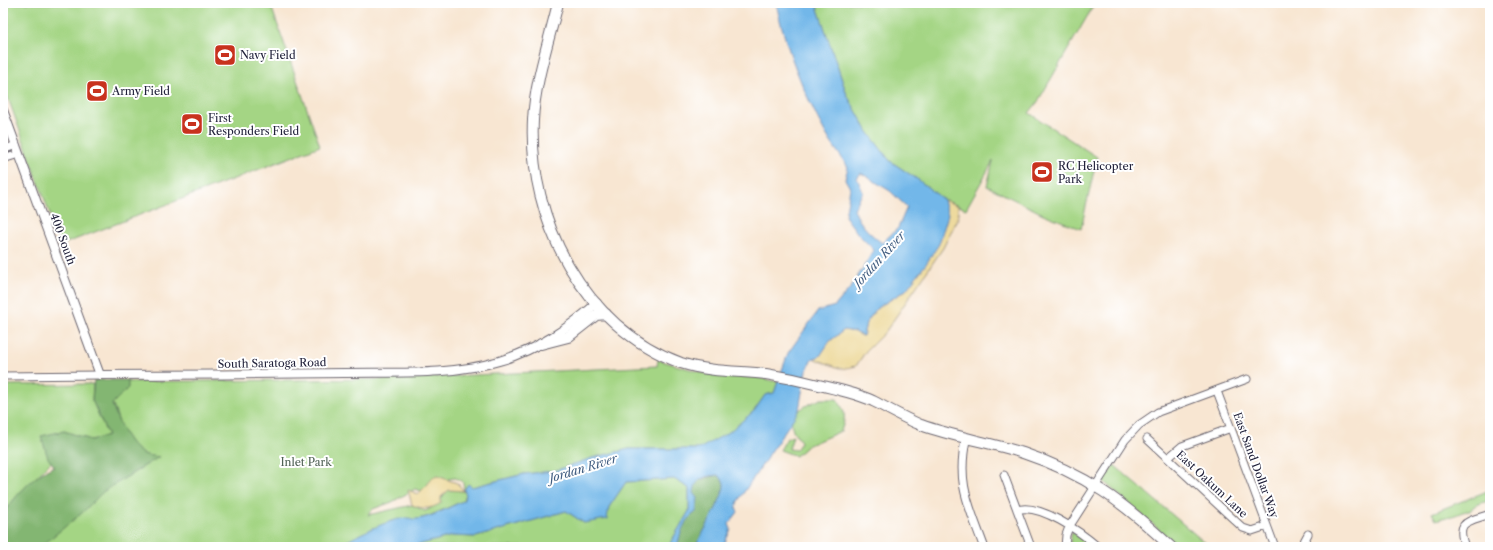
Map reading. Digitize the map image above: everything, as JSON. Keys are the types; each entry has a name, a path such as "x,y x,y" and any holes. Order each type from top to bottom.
{"main road":[{"path":"558,3 535,104 533,131 536,174 543,206 560,250 578,279 606,314 634,338 662,354 682,363 714,371 777,376 808,382 866,398 919,424 1020,452"},
{"path":"539,345 568,337 596,315 606,314"},
{"path":"901,414 988,439 1060,467 1096,486 1127,507 1171,547"}],"street":[{"name":"400 South","path":"3,110 100,375"},
{"path":"3,150 16,146"},
{"path":"3,159 19,154"},
{"name":"South Saratoga Road","path":"3,376 403,372 476,367 498,362 539,345 570,326 597,303"},
{"path":"1065,547 1066,535 1069,526 1125,440 1138,425 1158,412 1247,379"},
{"name":"East Sand Dollar Way","path":"1217,391 1275,547"},
{"path":"1168,458 1182,446 1231,428"},
{"path":"966,438 962,463 962,483 984,547"},
{"name":"East Oakum Lane","path":"1147,439 1243,528 1252,531 1267,526"},
{"path":"1004,475 1031,547"},
{"path":"1017,510 1030,508 1069,526 1098,547"},
{"path":"1465,547 1460,533 1463,525 1490,514"},
{"path":"1302,547 1308,534"}],"green space":[{"path":"3,3 270,3 320,146 61,245 3,84"},
{"path":"816,3 1095,3 1037,103 1029,113 1097,157 1081,229 1043,214 987,186 993,161 966,209 944,200 917,179 890,161 868,132 847,95"},
{"name":"Inlet Park","path":"658,360 707,374 761,378 778,382 774,393 765,395 754,411 729,433 699,449 629,449 592,458 554,471 524,474 472,487 468,485 464,490 463,482 455,478 431,482 422,491 415,489 392,502 373,509 368,515 412,505 425,511 435,505 449,490 464,491 466,495 463,501 429,516 346,541 340,547 39,547 104,491 136,471 105,382 392,379 657,366"},
{"path":"94,380 128,380 128,388 112,404 117,417 128,439 138,450 146,455 159,457 104,491 82,513 40,547 3,547 3,505 7,508 28,484 40,474 54,466 48,458 41,436 64,431 91,440 108,436 92,400"},
{"path":"93,384 92,400 108,436 91,440 64,431 41,437 51,462 7,508 3,505 3,385"},
{"path":"821,399 837,399 844,411 844,422 841,431 807,446 796,456 780,450 787,438 793,436 789,449 796,450 801,442 792,428 793,417 801,409"},
{"path":"1114,465 1210,547 1179,547 1103,481"},
{"path":"718,475 724,485 723,491 717,507 695,547 677,547 682,527 688,517 694,485 699,480"},
{"path":"674,479 689,488 689,511 668,547 410,547 452,536 476,537 566,511 584,523 609,507 626,482"},
{"path":"1490,490 1490,500 1474,506 1470,511 1436,520 1432,513"},
{"path":"1072,531 1090,547 1069,547"}],"sand":[{"path":"944,200 958,206 958,218 943,248 886,331 866,351 856,366 842,369 815,359 830,341 844,330 855,332 863,336 866,323 877,308 906,290 947,215"},
{"path":"437,476 457,483 464,491 449,490 441,497 441,503 430,508 412,505 408,490 418,494 428,484 430,479"}],"water":[{"name":"Jordan River","path":"776,3 816,3 847,95 868,132 890,161 917,179 944,200 948,215 939,244 926,264 906,290 877,308 866,323 863,336 855,332 844,330 830,341 820,356 812,359 805,374 799,410 738,501 736,508 738,512 729,524 731,529 723,547 695,547 717,507 723,491 724,485 722,479 718,475 705,477 696,484 694,493 698,498 696,512 685,523 677,547 668,547 689,511 689,488 674,479 626,482 609,507 607,519 584,523 566,511 476,537 452,536 410,547 340,547 353,538 383,524 401,519 423,518 441,512 463,501 466,495 464,490 468,484 472,487 524,474 554,471 592,458 629,449 699,449 729,432 754,411 765,395 774,393 788,353 818,311 835,306 851,287 874,250 858,234 845,216 850,188 845,179 848,167 828,138 810,103 796,70","holes":["861,173 890,191 907,207 898,228 882,243 865,228 854,209 863,192 857,178"]}],"place":[{"name":"Navy Field","path":"225,55"},
{"name":"Army Field","path":"97,91"},
{"name":"First Responders Field","path":"192,124"},
{"name":"RC Helicopter Park","path":"1042,172"}]}
